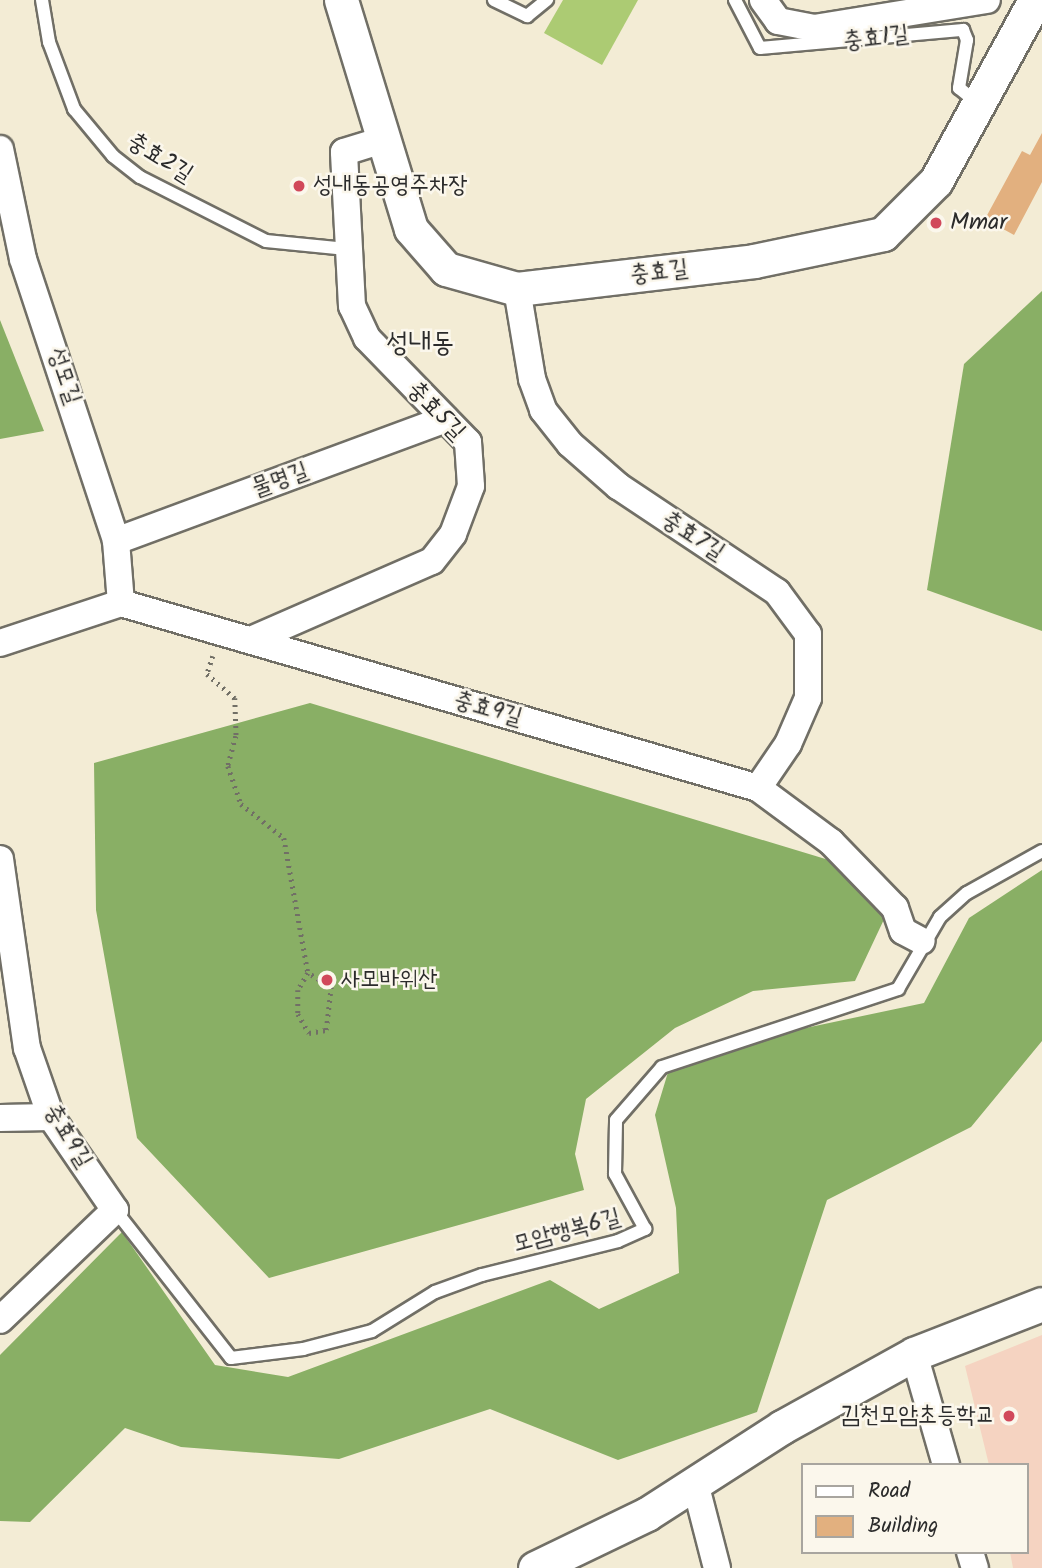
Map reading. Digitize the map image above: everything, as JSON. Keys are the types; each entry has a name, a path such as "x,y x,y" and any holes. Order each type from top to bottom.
{"street":[{"name":"충효길","path":"341,0 411,229 433,259 460,277 517,289 768,259 883,234 936,181 1035,0"},
{"name":"충효1길","path":"763,0 778,21 814,28 987,0"},
{"name":"충효5길","path":"242,637 414,570 443,550 464,510 474,469 468,442 358,324 346,249 344,152 383,141"},
{"name":"성모길","path":"0,149 23,259 116,541 121,603"},
{"name":"충효7길","path":"517,289 532,379 543,410 570,444 618,486 777,592 803,625 811,655 808,698 788,744 758,788"},
{"name":"물명길","path":"116,541 445,419"},
{"name":"충효9길","path":"121,603 758,788 831,842 895,908 904,931 922,942"},
{"path":"0,643 121,603"},
{"name":"충효9길","path":"0,859 27,1048 51,1117 115,1210"},
{"path":"0,1118 51,1117"},
{"path":"3,1312 115,1210"},
{"path":"535,1568 647,1514 914,1354 1042,1304"},
{"path":"914,1354 945,1463"},
{"path":"695,1483 717,1568"}],"lane":[{"name":"충효2길","path":"42,0 49,43 74,109 113,156 141,177 266,240 346,249"},
{"path":"494,0 527,16 547,0"},
{"name":"충효1길","path":"734,0 760,48 963,30 967,40 959,88 979,103"},
{"name":"모암행복6길","path":"115,1210 231,1358 303,1349 372,1331 435,1292 645,1229 615,1174 616,1120 662,1066 898,989 922,942 967,893 1042,851"}],"path":[{"path":"242,637 215,652 207,674 235,698 228,766 241,804 284,838 308,973 298,990 298,1014 309,1033 326,1030 331,987 308,973"}],"shaded area":[{"name":"김천모암초등학교","path":"1042,1335 1042,1568 1013,1568 1010,1554 1028,1554 1028,1463 989,1463 965,1366"}],"green space":[{"path":"563,0 638,0 602,65 544,33"},
{"path":"1042,291 1042,631 927,590 964,364"},
{"path":"0,320 44,431 0,439"},
{"path":"310,703 842,864 887,913 855,981 753,991 675,1028 586,1099 575,1154 584,1190 269,1278 137,1138 96,910 94,763"},
{"path":"1042,870 1042,1041 971,1127 827,1200 757,1412 618,1460 490,1409 339,1459 181,1447 125,1428 30,1522 0,1521 0,1355 122,1232 215,1365 288,1377 550,1280 599,1309 679,1273 676,1208 655,1115 669,1069 777,1034 924,1003 969,918"}],"building":[{"path":"1042,133 1042,182 1014,235 985,219 1022,151 1030,155"}],"place":[{"name":"성내동공영주차장","path":"299,186"},
{"name":"Mmar","path":"936,223"},
{"name":"사모바위산","path":"327,980"},
{"name":"김천모암초등학교","path":"1009,1416"}],"district":[{"name":"성내동","path":"420,344"}]}
